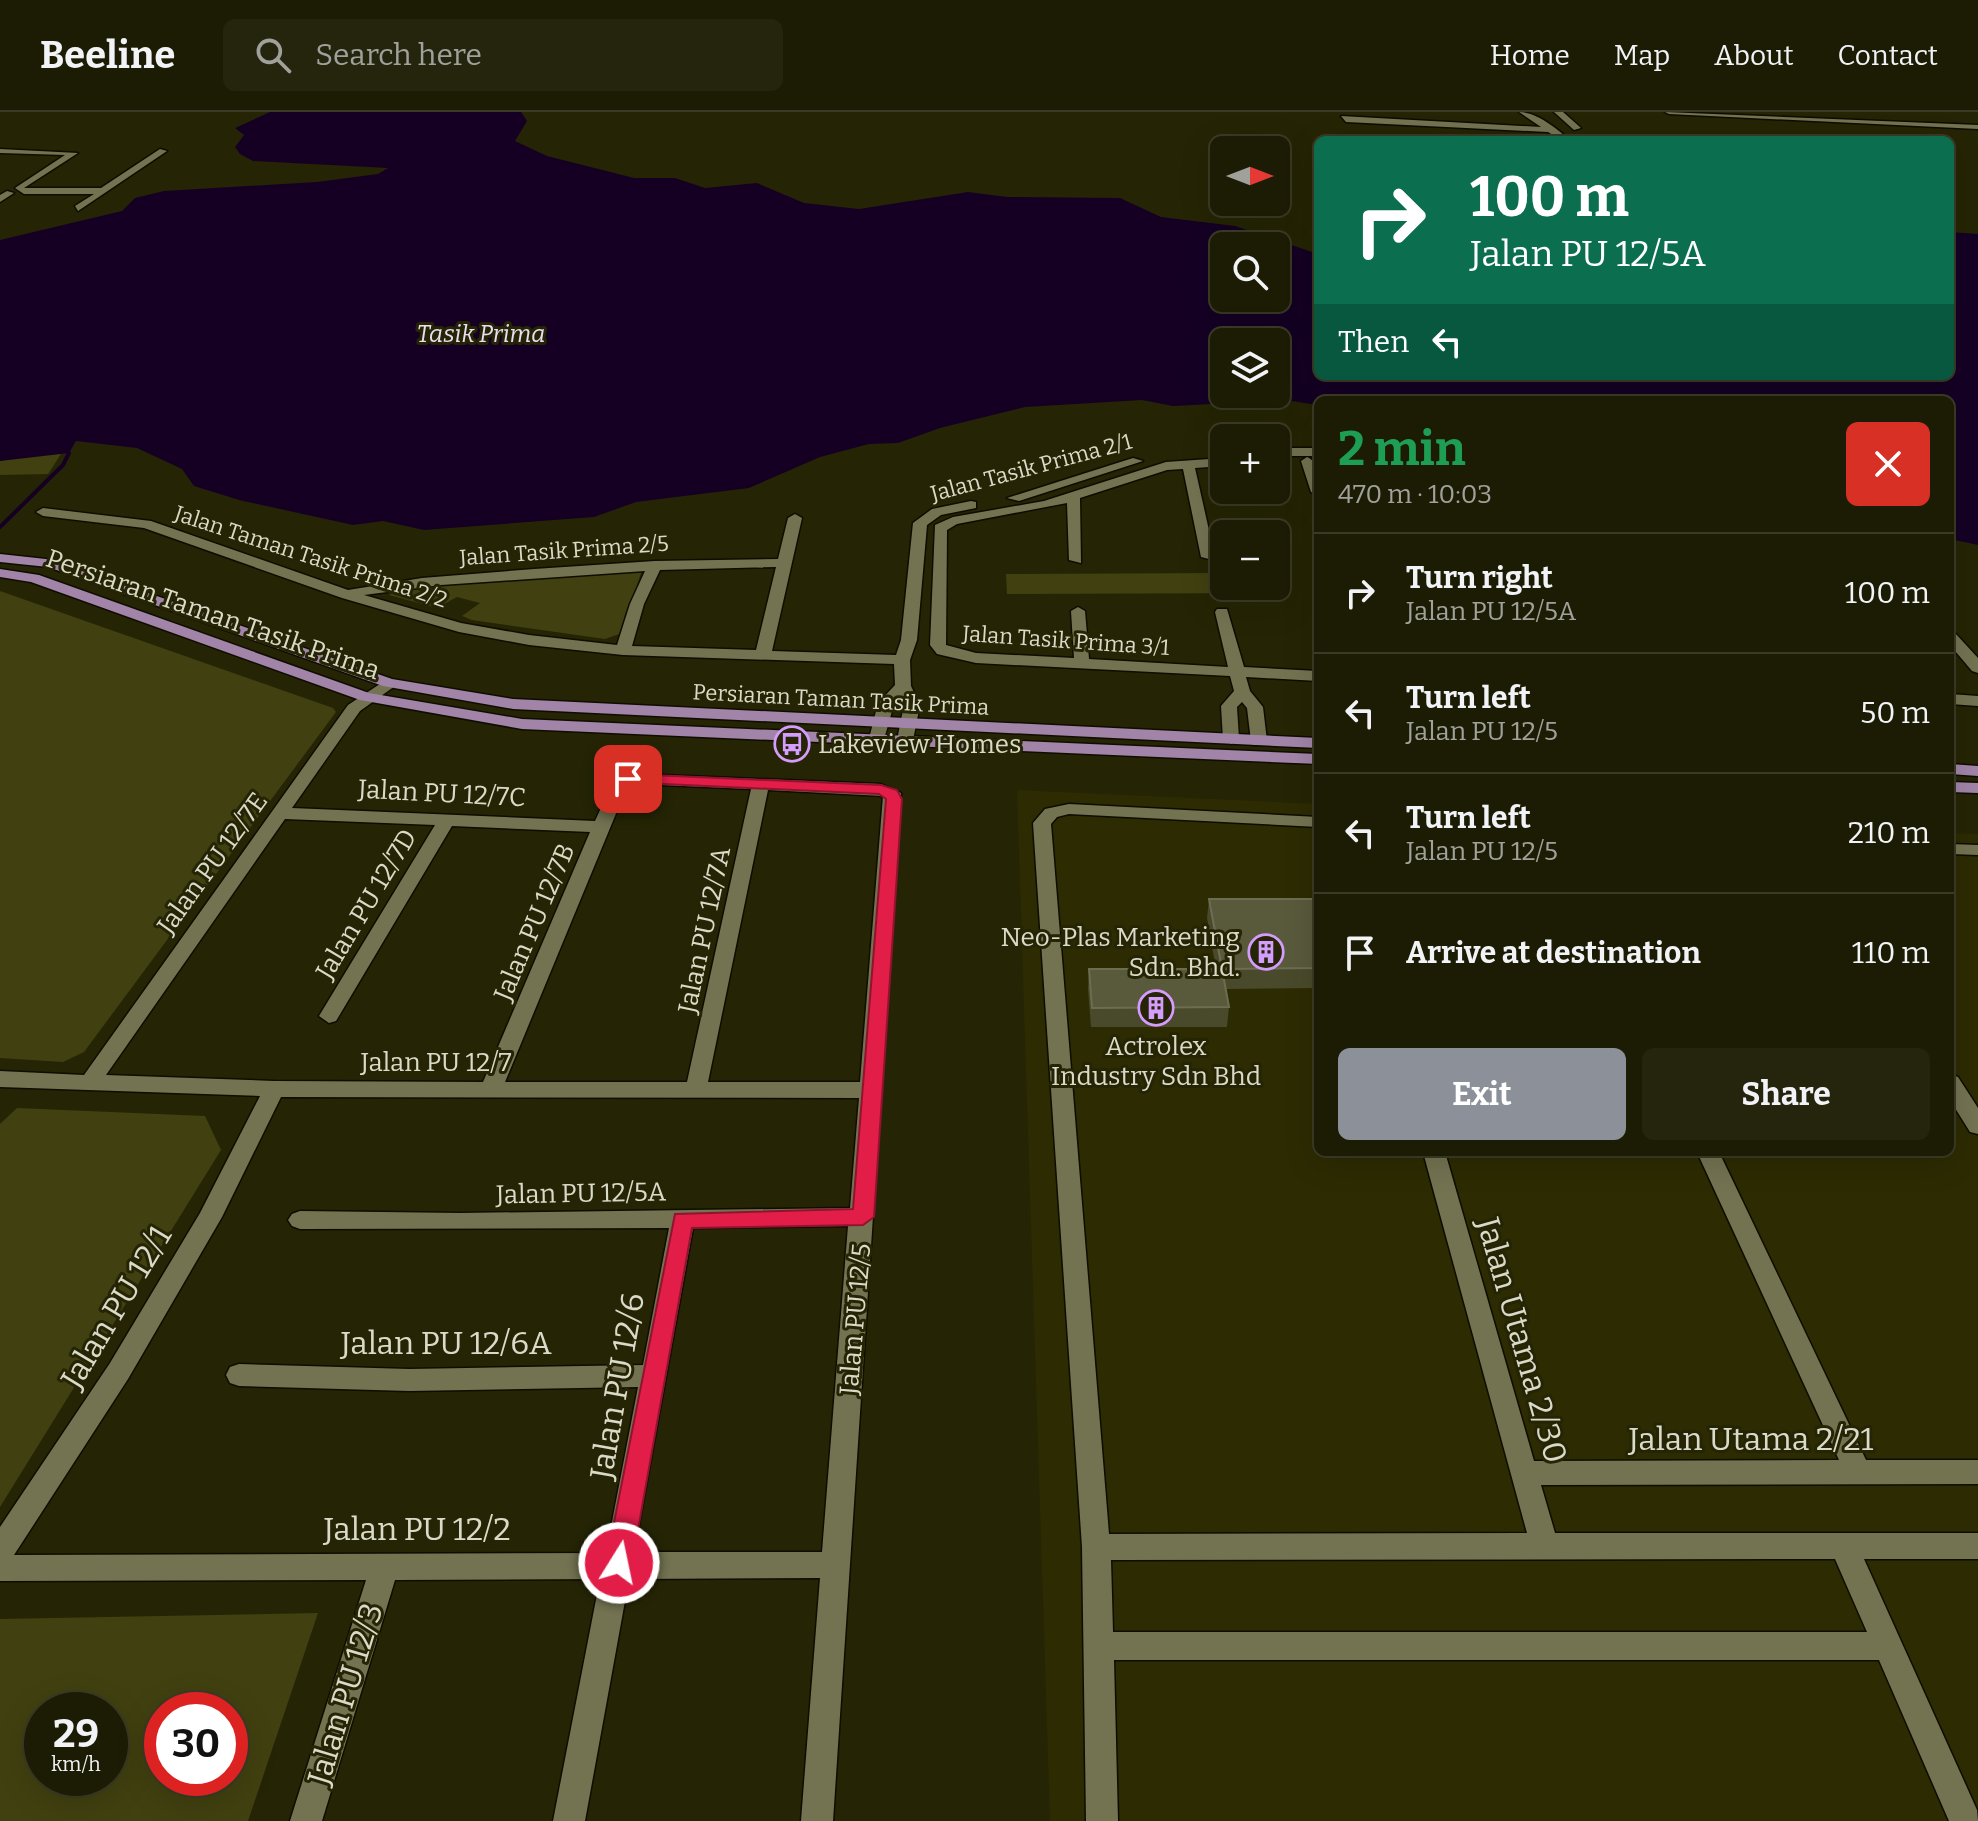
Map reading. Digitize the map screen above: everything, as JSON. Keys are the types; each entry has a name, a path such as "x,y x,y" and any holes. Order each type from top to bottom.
{"main road":[{"name":"Persiaran Taman Tasik Prima","path":"0,558 50,563 389,683 513,704 879,731"},
{"name":"Persiaran Taman Tasik Prima","path":"0,573 34,578 366,697 522,724 1314,743"},
{"name":"Persiaran Taman Tasik Prima","path":"907,732 1314,759"},
{"path":"1954,769 1978,771"},
{"path":"1954,787 1978,788"}],"street":[{"path":"1523,112 1554,129"},
{"path":"1539,112 1562,136"},
{"path":"1558,112 1577,128"},
{"path":"1673,112 1810,115 1978,127"},
{"path":"1879,112 1879,122"},
{"path":"1943,112 1947,125"},
{"path":"1344,118 1524,125 1554,129 1344,118"},
{"path":"1524,125 1543,123"},
{"path":"0,151 74,153 10,192"},
{"path":"78,208 163,151"},
{"path":"10,192 104,191"},
{"name":"Jalan Tasik Prima 2/1","path":"907,732 912,705 903,686 902,660 909,640 920,523 937,512 1031,495 1126,463 1165,455 1210,453"},
{"path":"1290,454 1314,458"},
{"path":"1290,460 1314,458"},
{"name":"Jalan Tasik Prima 3/1","path":"1210,463 1166,466 1128,476 1073,497 953,521 940,528 936,635 942,651 959,656 1082,665 1314,676"},
{"path":"1188,464 1208,557"},
{"path":"1073,497 1076,560"},
{"name":"Jalan Taman Tasik Prima 2/2","path":"43,512 146,524 347,595 459,627 529,640 623,650 902,660"},
{"path":"763,655 795,518"},
{"name":"Jalan Tasik Prima 2/5","path":"347,595 399,584 655,565 784,563"},
{"path":"623,650 637,604 655,565"},
{"path":"1078,611 1082,665"},
{"path":"1222,612 1242,692 1255,707 1259,741"},
{"path":"1954,641 1978,668"},
{"name":"Jalan PU 12/7E","path":"89,1084 354,708 389,683"},
{"path":"879,731 886,703 903,686"},
{"path":"1231,739 1229,706 1242,692"},
{"path":"1954,699 1978,701"},
{"name":"Jalan PU 12/5","path":"628,779 881,789 892,793 894,799 817,1821"},
{"name":"Jalan PU 12/7B","path":"491,1089 620,783 628,779"},
{"name":"Jalan PU 12/7A","path":"696,1089 761,782"},
{"path":"1102,1821 1096,1547 1042,823 1051,813 1069,809 1314,822"},
{"name":"Jalan PU 12/7C","path":"280,813 603,827"},
{"name":"Jalan PU 12/7D","path":"329,1016 447,820"},
{"path":"1954,849 1978,850"},
{"name":"Jalan PU 12/7","path":"0,1079 274,1089 584,1092 871,1090"},
{"path":"1954,1088 1978,1126"},
{"name":"Jalan PU 12/1","path":"0,1551 119,1371 180,1269 210,1217 274,1089"},
{"name":"Jalan Utama 2/30","path":"1435,1156 1545,1547"},
{"path":"1710,1156 1858,1472"},
{"name":"Jalan PU 12/5A","path":"300,1220 863,1217"},
{"name":"Jalan PU 12/6","path":"569,1821 683,1220"},
{"name":"Jalan PU 12/6A","path":"239,1375 409,1380 653,1376"},
{"name":"Jalan Utama 2/21","path":"1524,1473 1978,1472"},
{"path":"1096,1547 1978,1546"},
{"path":"1844,1547 1966,1821"},
{"name":"Jalan PU 12/2","path":"0,1568 619,1563 836,1565"},
{"name":"Jalan PU 12/3","path":"306,1821 384,1567"},
{"path":"1098,1646 1888,1646"}],"shaded area":[{"path":"61,454 48,474 0,475 0,461"},
{"path":"631,571 641,573 622,633 605,639 472,620 462,616 480,603 457,597 437,608 389,595 399,589"},
{"path":"1210,573 1210,593 1007,594 1006,574"},
{"path":"0,591 333,708 336,712 84,1052 63,1062 0,1058"},
{"path":"1017,790 1314,804 1314,1156 1954,1156 1954,833 1978,834 1978,1821 1050,1821"},
{"path":"17,1108 205,1116 221,1150 0,1507 0,1124"},
{"path":"318,1613 248,1821 0,1821 0,1619"}],"water":[{"name":"Tasik Prima","path":"270,112 521,112 527,121 515,141 547,156 634,178 675,178 705,188 757,183 804,203 859,209 968,192 1007,197 1120,198 1161,217 1235,226 1253,232 1210,232 1210,312 1290,312 1290,245 1314,253 1314,380 1954,380 1954,232 1978,234 1978,545 1954,540 1954,396 1314,396 1314,404 1290,401 1290,328 1210,328 1210,404 1173,406 1142,400 1025,407 940,428 898,443 869,444 820,457 749,488 636,502 594,517 424,530 383,521 353,525 239,500 194,486 182,469 137,448 76,441 69,453 0,461 0,240 122,211 135,198 164,191 317,182 378,174 388,168 253,161 240,154 235,147 244,135 235,128"}],"building":[{"name":"Neo-Plas Marketing Sdn. Bhd.","path":"1209,899 1314,899 1314,968 1222,969"},
{"path":"1089,969 1222,969 1229,1007 1092,1008"}],"waterway":[{"path":"0,527 63,465 69,453"}],"place":[{"name":"Lakeview Homes","path":"792,744"},
{"name":"Neo-Plas Marketing Sdn. Bhd.","path":"1266,952"},
{"name":"Actrolex Industry Sdn Bhd","path":"1156,1008"}],"route":[{"path":"619,1563 683,1220 863,1217 894,799 892,793 881,789 628,779"}]}
